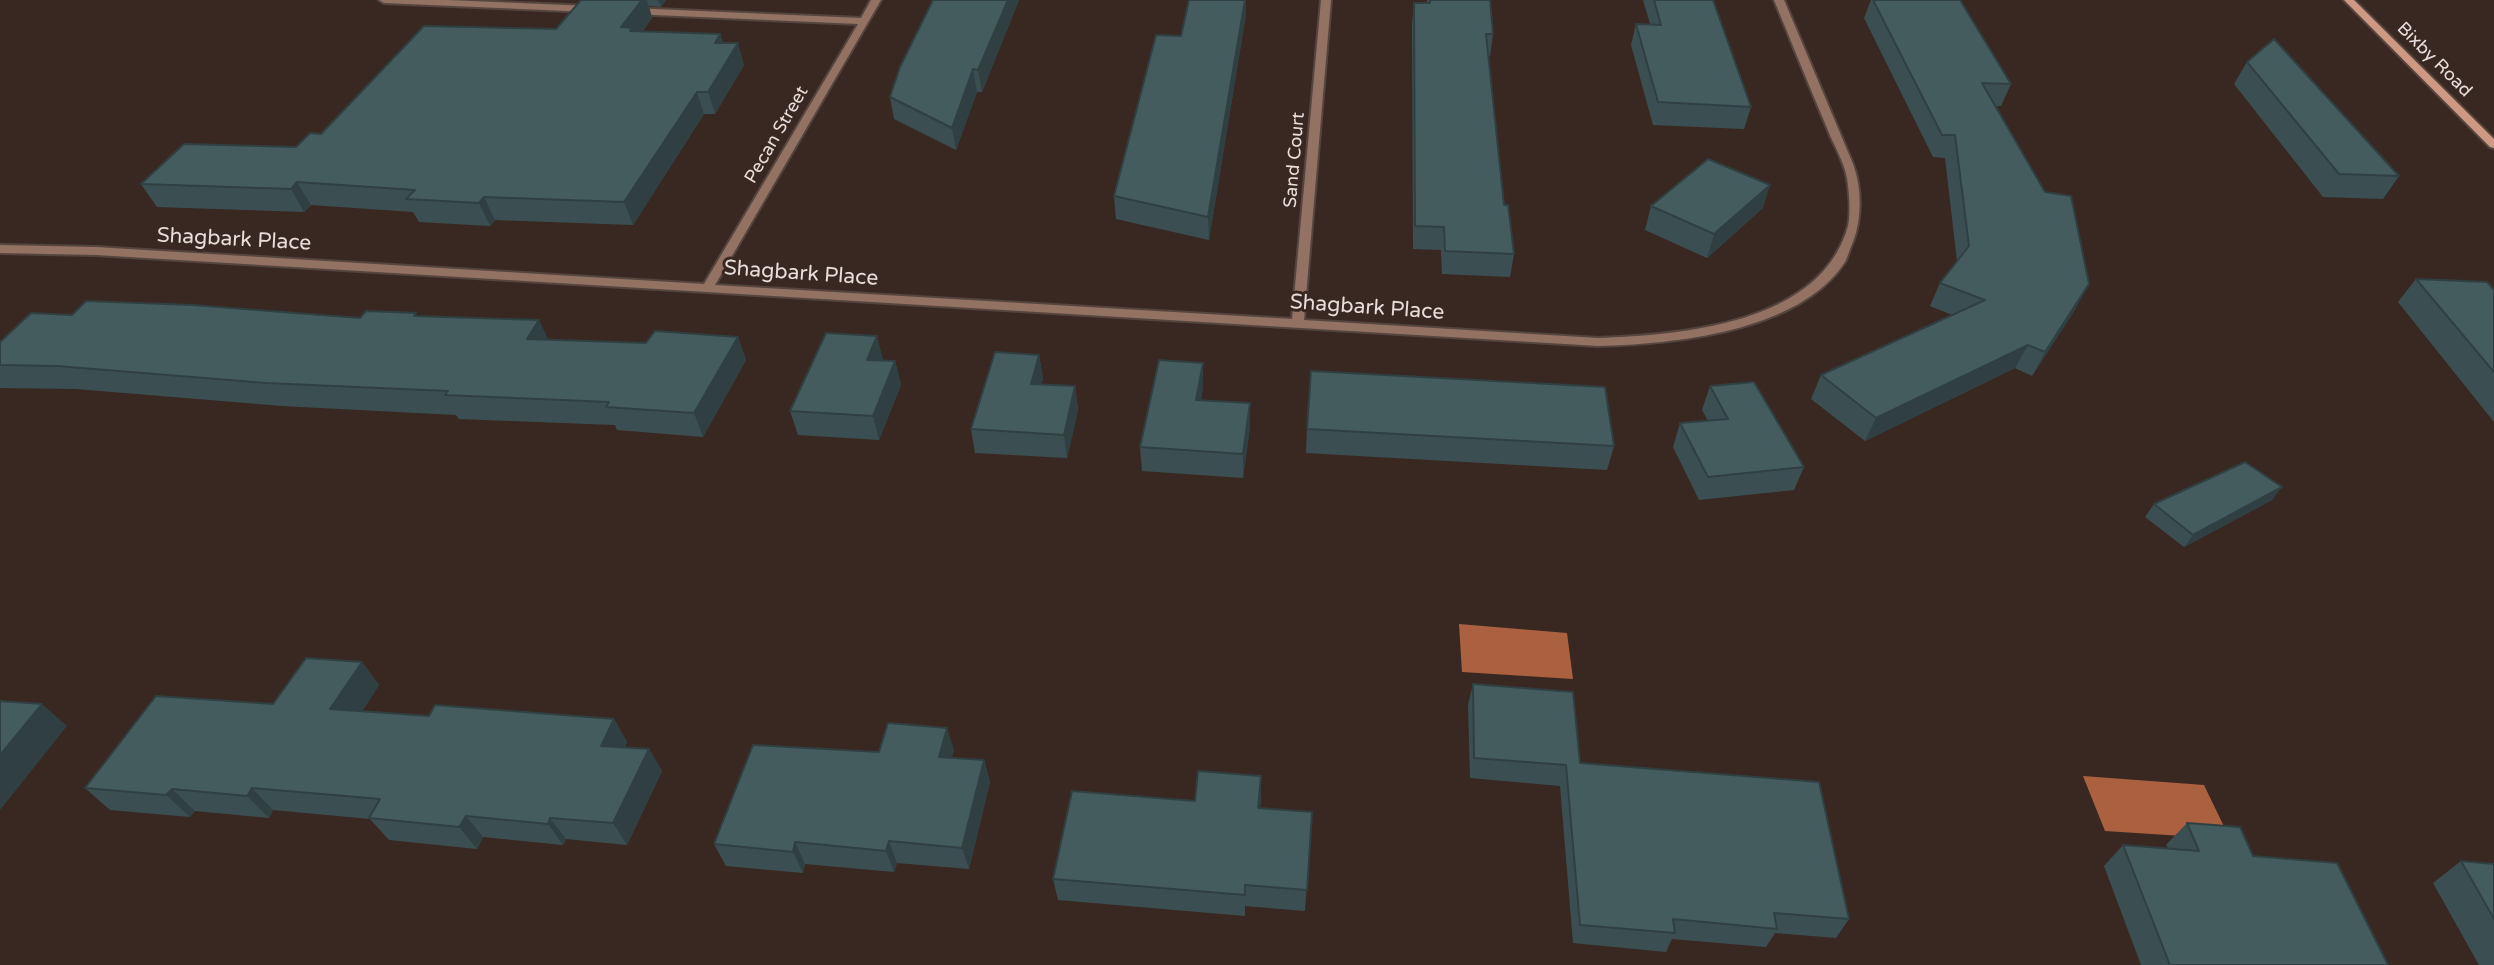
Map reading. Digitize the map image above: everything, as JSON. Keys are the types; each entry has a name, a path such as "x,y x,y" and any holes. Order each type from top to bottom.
{"street":[{"path":"384,0 604,9"},
{"name":"Pecan Street","path":"708,287 876,0"},
{"name":"Sand Court","path":"1298,323 1326,0"},
{"name":"Shagbark Place","path":"0,249 96,251 1598,342 1674,337 1751,321 1790,304 1818,284 1844,258 1853,236 1856,208 1852,176 1779,0"},
{"name":"Bixby Road","path":"2348,0 2494,145"},
{"path":"617,10 864,20"}],"shaded area":[{"path":"1459,624 1567,633 1573,679 1462,672"},
{"path":"2083,776 2204,785 2230,839 2105,831"}],"building":[{"path":"581,0 642,0 621,27 633,28 630,31 720,34 715,43 738,43 708,92 697,92 624,202 484,197 479,203 406,199 415,190 297,182 291,189 141,184 184,144 296,147 310,133 321,134 424,26 556,29"},
{"path":"933,0 1008,0 978,70 973,69 952,128 890,97 900,67"},
{"path":"1189,0 1245,0 1208,217 1114,196 1156,35 1181,36"},
{"path":"1430,0 1490,0 1493,34 1486,34 1504,205 1508,205 1514,254 1445,251 1444,227 1415,226 1414,3 1430,3"},
{"path":"1654,0 1713,0 1751,107 1658,102 1636,24 1661,25"},
{"path":"1873,0 1960,0 2011,84 1982,83 2045,192 2071,196 2089,284 2045,352 2028,345 1876,418 1821,375 1985,300 1940,283 1969,246 1955,135 1942,135"},
{"path":"2274,39 2399,176 2339,174 2247,62"},
{"path":"1708,159 1770,185 1714,234 1651,206"},
{"path":"2416,279 2487,282 2494,290 2494,372"},
{"path":"86,301 192,305 360,318 366,311 416,313 414,316 539,320 527,339 646,343 655,331 738,337 694,413 606,407 609,402 445,395 448,391 266,383 57,366 0,365 0,342 31,313 72,315"},
{"path":"826,333 877,336 867,360 895,361 873,416 790,411"},
{"path":"995,352 1039,355 1031,384 1075,386 1064,435 971,429"},
{"path":"1159,360 1203,363 1196,400 1250,403 1243,454 1140,447"},
{"path":"1311,371 1605,387 1614,446 1307,429"},
{"path":"1754,382 1804,467 1708,477 1680,423 1728,419 1710,386"},
{"path":"2245,462 2282,487 2193,535 2154,504"},
{"path":"306,658 362,662 330,709 429,716 435,705 614,719 601,746 649,749 613,823 550,818 548,824 466,816 459,827 369,818 380,799 252,788 247,796 172,789 166,795 85,788 156,696 273,704"},
{"path":"1473,684 1573,692 1580,763 1819,782 1849,919 1774,913 1777,929 1673,919 1675,933 1580,925 1566,765 1474,758"},
{"path":"0,701 42,704 0,755"},
{"path":"888,723 947,728 939,757 984,760 962,848 889,841 886,851 795,842 793,852 714,844 753,745 879,752"},
{"path":"1198,771 1261,776 1258,808 1312,812 1307,890 1245,885 1245,895 1053,879 1072,791 1195,801"},
{"path":"2187,823 2240,827 2253,856 2337,863 2388,965 2170,965 2123,845 2199,851"},
{"path":"2461,861 2494,864 2494,919"}]}
